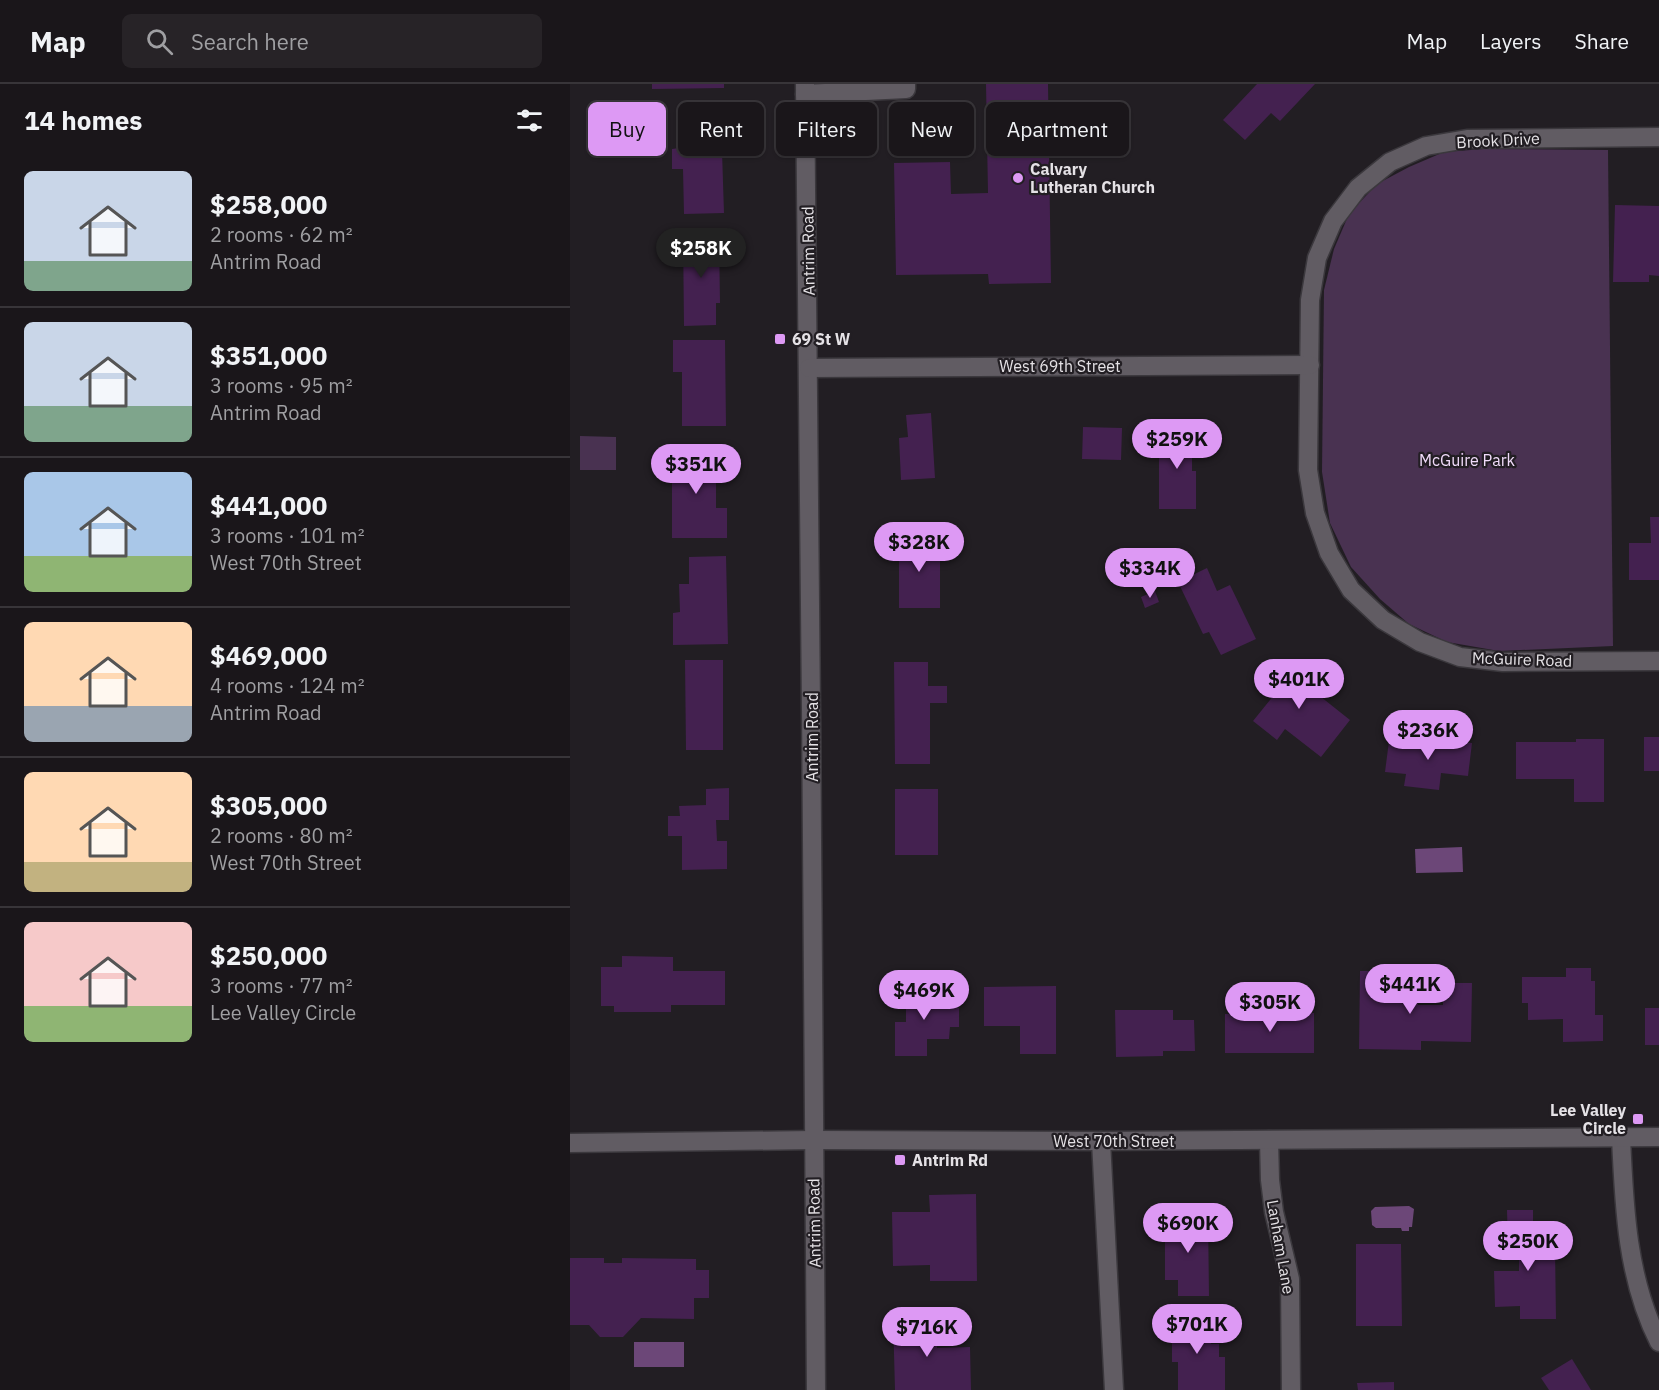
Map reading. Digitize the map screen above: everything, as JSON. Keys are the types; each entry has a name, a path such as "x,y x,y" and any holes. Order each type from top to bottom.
{"street":[{"path":"805,89 908,86"},
{"name":"Antrim Road","path":"805,89 816,1390"},
{"name":"Brook Drive","path":"1310,365 1310,300 1317,258 1333,221 1358,188 1390,162 1426,146 1467,138 1659,137"},
{"name":"West 69th Street","path":"809,368 1310,365"},
{"name":"McGuire Road","path":"1310,365 1308,470 1315,513 1329,553 1352,590 1383,620 1420,642 1460,657 1503,662 1659,661"},
{"path":"1622,1137 1625,1215 1635,1273 1648,1322 1659,1342"},
{"name":"West 70th Street","path":"570,1143 1659,1137"},
{"name":"Lanham Lane","path":"1269,1140 1274,1212 1290,1279 1291,1390"},
{"path":"1101,1141 1114,1390"}],"green space":[{"name":"McGuire Park","path":"1484,149 1608,150 1613,646 1499,651 1447,642 1409,624 1380,599 1351,567 1330,523 1322,472 1324,290 1334,249 1349,214 1377,184 1444,152"},
{"path":"580,436 616,437 616,470 580,470"}],"shaded area":[{"path":"1462,847 1463,872 1416,873 1415,849"},
{"path":"1409,1206 1414,1209 1412,1227 1409,1227 1409,1231 1402,1231 1401,1228 1376,1228 1372,1225 1371,1211 1375,1207"},
{"path":"634,1342 684,1342 684,1367 634,1367"}],"building":[{"path":"652,84 724,84 724,88 652,89"},
{"name":"Calvary Lutheran Church","path":"986,84 1048,84 1048,102 986,102"},
{"path":"1257,84 1315,84 1280,121 1271,113 1245,140 1223,120"},
{"path":"678,148 678,156 722,156 724,213 684,214 683,169 672,169 672,149"},
{"name":"Calvary Lutheran Church","path":"987,156 1049,156 1051,283 989,284 988,274 896,275 894,163 950,162 951,194 988,193"},
{"path":"1615,205 1659,206 1659,276 1649,275 1649,282 1613,282"},
{"path":"683,234 719,234 720,303 716,303 716,325 684,326"},
{"path":"673,340 725,340 726,426 682,426 682,372 673,372"},
{"path":"931,413 935,478 901,480 899,438 908,437 906,415"},
{"path":"1083,427 1122,428 1121,460 1082,459"},
{"path":"1161,428 1192,428 1192,471 1196,471 1196,509 1159,509"},
{"path":"672,447 716,447 716,508 727,508 727,538 672,538"},
{"path":"1650,517 1659,517 1659,580 1629,580 1629,543 1651,543"},
{"path":"899,538 940,538 940,608 899,608"},
{"path":"726,556 728,644 673,645 673,613 680,612 679,584 689,584 689,557"},
{"path":"1207,568 1217,591 1230,585 1256,639 1221,655 1209,632 1203,634 1178,582"},
{"path":"1155,591 1159,602 1145,608 1141,597"},
{"path":"1277,659 1296,674 1300,668 1317,682 1311,689 1350,720 1321,757 1285,729 1277,740 1253,721 1274,695 1258,682"},
{"path":"685,660 723,660 723,750 686,750"},
{"path":"894,662 928,662 928,686 947,686 947,703 930,703 930,764 895,764"},
{"path":"1415,736 1472,743 1468,776 1441,773 1439,790 1404,786 1406,774 1385,772 1389,741 1414,744"},
{"path":"1644,737 1659,737 1659,771 1644,771"},
{"path":"1576,739 1604,739 1604,802 1574,802 1574,779 1516,779 1516,742 1576,742"},
{"path":"729,788 729,820 716,820 717,841 727,841 727,869 682,870 682,836 668,836 668,816 680,816 679,806 706,805 706,789"},
{"path":"895,789 938,789 938,855 895,855"},
{"path":"622,956 673,957 673,971 725,971 725,1005 671,1005 671,1012 614,1012 614,1006 601,1006 601,967 622,967"},
{"path":"1566,968 1591,968 1591,981 1595,981 1595,1015 1603,1015 1603,1041 1563,1042 1563,1019 1528,1020 1528,1003 1522,1003 1522,977 1566,977"},
{"path":"1360,971 1394,971 1394,992 1418,992 1418,1005 1443,1005 1443,983 1472,983 1471,1042 1421,1041 1421,1050 1359,1049"},
{"path":"1056,986 1056,1054 1020,1054 1020,1026 984,1026 984,987"},
{"path":"906,988 944,988 944,1008 959,1008 959,1027 950,1027 949,1039 927,1039 927,1056 895,1056 895,1022 906,1022"},
{"path":"1645,1008 1659,1008 1659,1045 1645,1045"},
{"path":"1115,1010 1173,1010 1173,1020 1194,1020 1195,1051 1163,1051 1163,1056 1116,1057"},
{"path":"1314,1013 1314,1053 1225,1053 1225,1014"},
{"path":"976,1194 977,1281 930,1281 930,1265 893,1266 892,1212 930,1212 929,1195"},
{"path":"1507,1210 1533,1210 1533,1247 1555,1247 1556,1319 1520,1319 1520,1306 1495,1307 1494,1271 1519,1271 1519,1249 1508,1249"},
{"path":"1208,1213 1209,1296 1178,1296 1178,1280 1165,1280 1165,1229 1172,1229 1172,1214"},
{"path":"1356,1244 1401,1244 1402,1326 1356,1326"},
{"path":"570,1258 604,1258 604,1263 622,1263 622,1258 696,1259 696,1270 709,1270 709,1298 694,1298 694,1319 641,1318 623,1337 600,1337 589,1325 570,1325"},
{"path":"936,1316 937,1348 970,1347 971,1390 895,1390 893,1317"},
{"path":"1210,1317 1211,1344 1219,1344 1219,1357 1225,1357 1225,1390 1178,1390 1178,1362 1172,1362 1172,1318"},
{"path":"1572,1359 1591,1390 1549,1390 1541,1378"},
{"path":"1394,1382 1394,1390 1358,1390 1357,1383"}],"place":[{"name":"Calvary Lutheran Church","path":"1018,178"},
{"name":"69 St W","path":"780,339"},
{"name":"Lee Valley Circle","path":"1638,1119"},
{"name":"Antrim Rd","path":"900,1160"}]}
